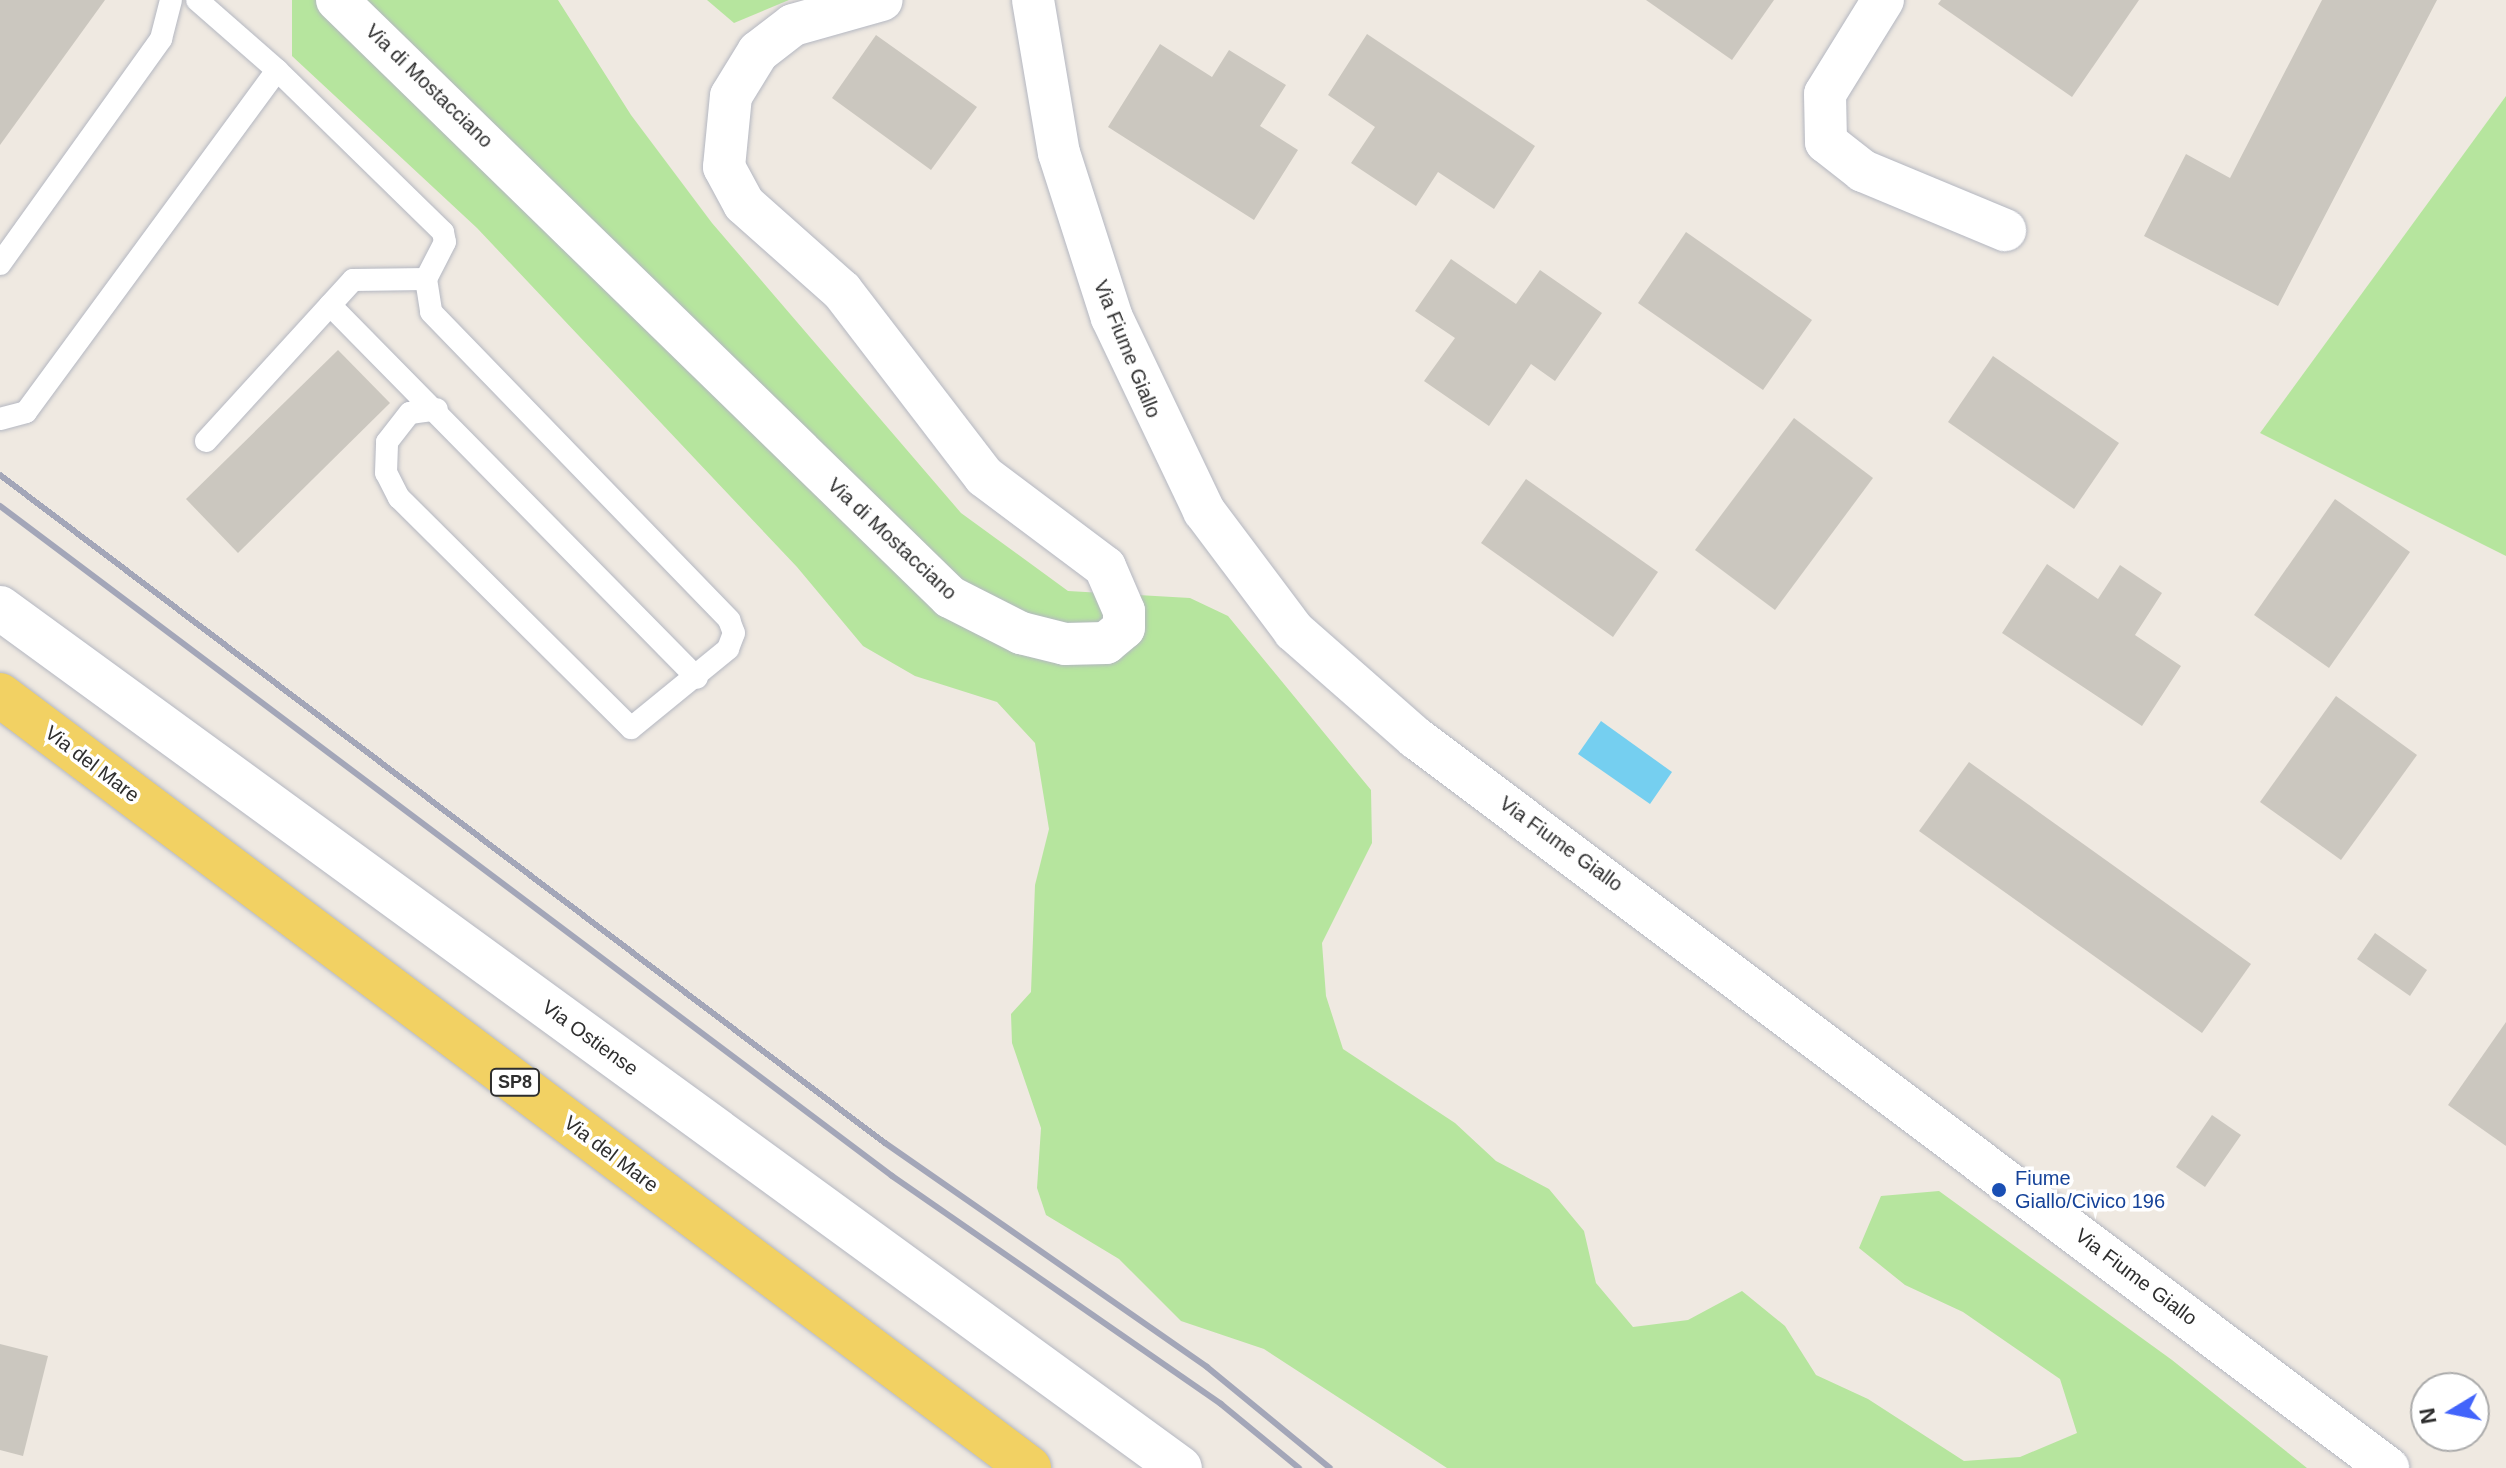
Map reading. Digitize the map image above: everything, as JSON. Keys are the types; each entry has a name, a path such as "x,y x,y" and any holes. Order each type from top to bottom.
{"main road":[{"name":"Via Ostiense","path":"0,608 1180,1468"},
{"name":"Via del Mare","path":"0,695 1029,1468"}],"street":[{"name":"Via di Mostacciano","path":"337,0 950,597 1021,633 1065,644 1106,643 1124,628 1124,611 1105,567 984,476 842,291 744,204 728,176 724,121 736,83 758,52 793,25 882,0"},
{"name":"Via Fiume Giallo","path":"1033,0 1059,153 1112,318 1198,500 1294,631 1416,738 2388,1468"},
{"path":"1883,0 1825,94 1826,142 1863,171 2005,230"}],"lane":[{"path":"0,264 161,39 171,0"},
{"path":"197,0 277,70 443,232 445,242 426,279 431,312 729,620 734,633 728,649 697,678 631,728 399,498 386,473 387,442 410,413 437,409"},
{"path":"0,419 26,412 277,70"},
{"path":"206,441 353,280 365,276 426,279"},
{"path":"330,305 437,409 697,678"}],"green space":[{"path":"292,0 558,0 631,115 712,223 961,513 1068,591 1190,598 1228,616 1371,790 1372,843 1322,943 1326,996 1343,1049 1455,1123 1496,1161 1549,1189 1584,1231 1596,1283 1633,1327 1688,1320 1742,1291 1785,1326 1816,1375 1868,1399 1964,1461 2020,1457 2077,1433 2060,1379 1963,1312 1905,1285 1859,1248 1881,1196 1939,1191 2172,1360 2307,1468 1447,1468 1264,1349 1181,1321 1119,1259 1046,1215 1037,1188 1041,1128 1012,1043 1011,1014 1031,992 1035,885 1049,829 1035,743 997,702 915,676 863,646 797,567 477,228 292,56"},
{"path":"707,0 789,0 734,23"},
{"path":"2506,96 2506,556 2260,433"}],"water":[{"path":"1601,721 1672,772 1650,804 1578,754"}],"building":[{"path":"0,0 105,0 0,145"},
{"path":"1646,0 1774,0 1732,60"},
{"path":"1941,0 2139,0 2072,97 1938,4"},
{"path":"2322,0 2437,0 2278,306 2144,236 2186,154 2230,178"},
{"path":"1367,34 1535,146 1494,209 1438,172 1416,206 1351,163 1375,127 1328,95"},
{"path":"876,35 977,107 931,170 832,98"},
{"path":"1160,44 1212,77 1229,50 1286,85 1260,126 1298,150 1254,220 1108,127"},
{"path":"1686,232 1812,320 1763,390 1638,303"},
{"path":"1451,259 1516,304 1540,270 1602,313 1555,381 1531,364 1489,426 1424,381 1455,338 1415,311"},
{"path":"338,350 390,403 238,553 186,499"},
{"path":"1993,356 2119,443 2074,509 1948,422"},
{"path":"1794,418 1873,478 1775,610 1695,550"},
{"path":"1526,479 1658,572 1613,637 1481,543"},
{"path":"2335,499 2410,552 2329,668 2254,615"},
{"path":"2047,564 2098,599 2120,565 2162,593 2135,635 2181,666 2142,726 2002,633"},
{"path":"2336,696 2417,755 2341,860 2260,802"},
{"path":"1969,762 2251,964 2202,1033 1919,831"},
{"path":"2375,933 2427,970 2410,996 2357,959"},
{"path":"2506,1022 2506,1146 2448,1105"},
{"path":"2212,1115 2241,1135 2205,1187 2176,1167"},
{"path":"0,1344 48,1356 23,1456 0,1450"}],"railway":[{"path":"0,475 885,1143 1207,1367 1330,1468"},
{"path":"0,506 892,1176 1221,1404 1299,1468"}],"place":[{"name":"Fiume Giallo/Civico 196","path":"1999,1190"}]}
